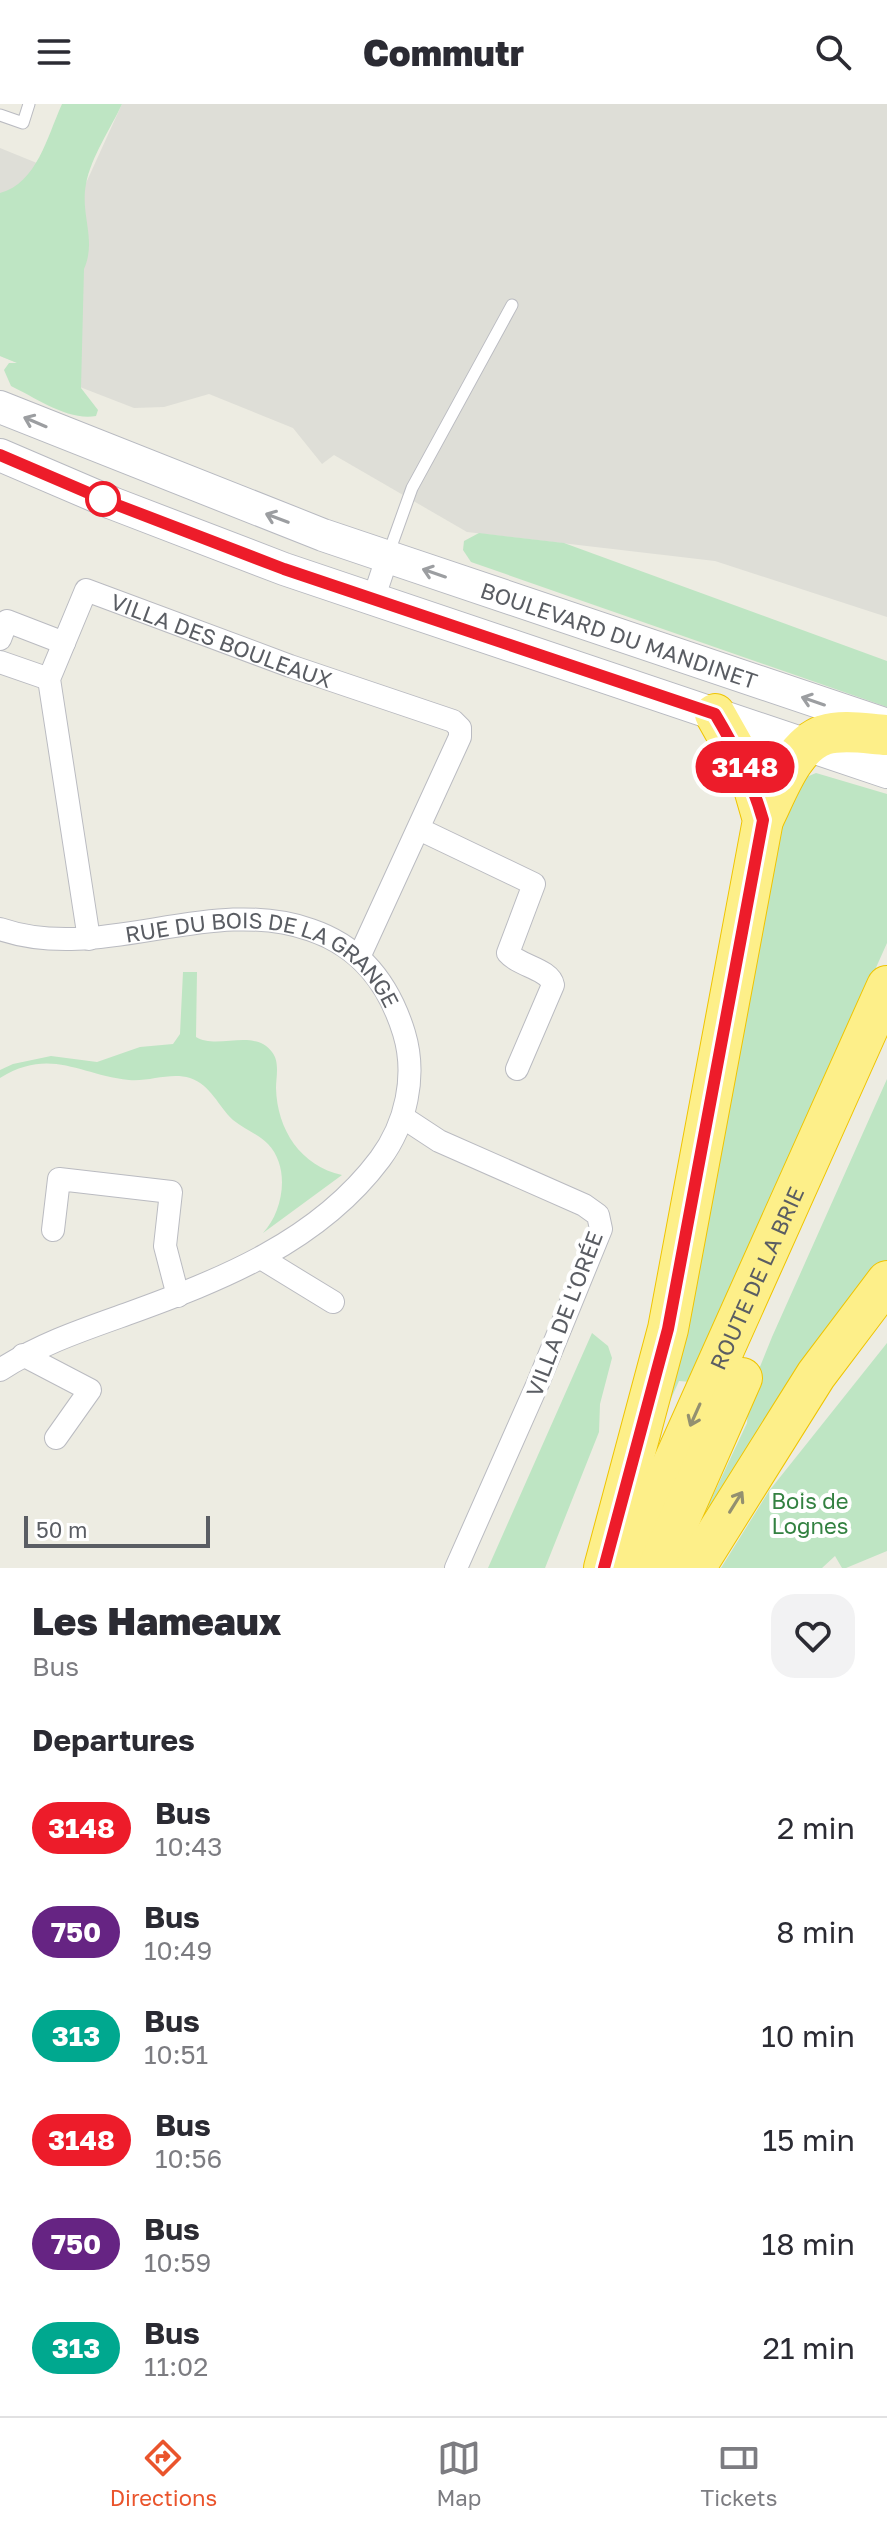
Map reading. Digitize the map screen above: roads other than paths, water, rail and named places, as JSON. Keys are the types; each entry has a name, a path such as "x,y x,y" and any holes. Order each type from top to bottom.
{"highway":[{"path":"715,714 751,778 763,820"},
{"path":"604,1568 668,1329 763,820 788,769 807,745 824,735 887,735"},
{"name":"ROUTE DE LA BRIE","path":"626,1568 887,986"},
{"name":"ROUTE DE LA BRIE","path":"658,1568 887,1047"},
{"path":"695,1568 816,1375 887,1281"}],"street":[{"name":"BOULEVARD DU MANDINET","path":"0,407 350,545 887,725"},
{"name":"BOULEVARD DU MANDINET","path":"0,455 112,503 284,569 887,772"},
{"path":"373,600 387,558"},
{"name":"VILLA DES BOULEAUX","path":"49,679 86,590 290,666 453,721 460,728 460,737 360,955"},
{"path":"0,639 7,621 64,643"},
{"path":"0,662 49,679 89,939"},
{"path":"419,829 534,884 508,953 514,960 549,976 553,985 517,1069"},
{"name":"RUE DU BOIS DE LA GRANGE","path":"0,929 48,938 89,939 191,923 285,923 312,930 360,955 388,994 406,1038 409,1088 404,1118 390,1146 360,1186 316,1224 261,1258 178,1296 23,1355 0,1370"},
{"name":"VILLA DE L'ORÉE","path":"404,1118 439,1141 584,1205 598,1215 601,1229 538,1383 456,1568"},
{"path":"53,1230 59,1179 171,1192 165,1246 178,1296"},
{"path":"261,1258 333,1302"},
{"path":"23,1355 90,1390 56,1438"}],"lane":[{"path":"0,115 23,123 29,104"},
{"path":"387,558 412,488 512,305"}],"park label":[{"name":"Bois de Lognes","path":"810,1512"}]}
